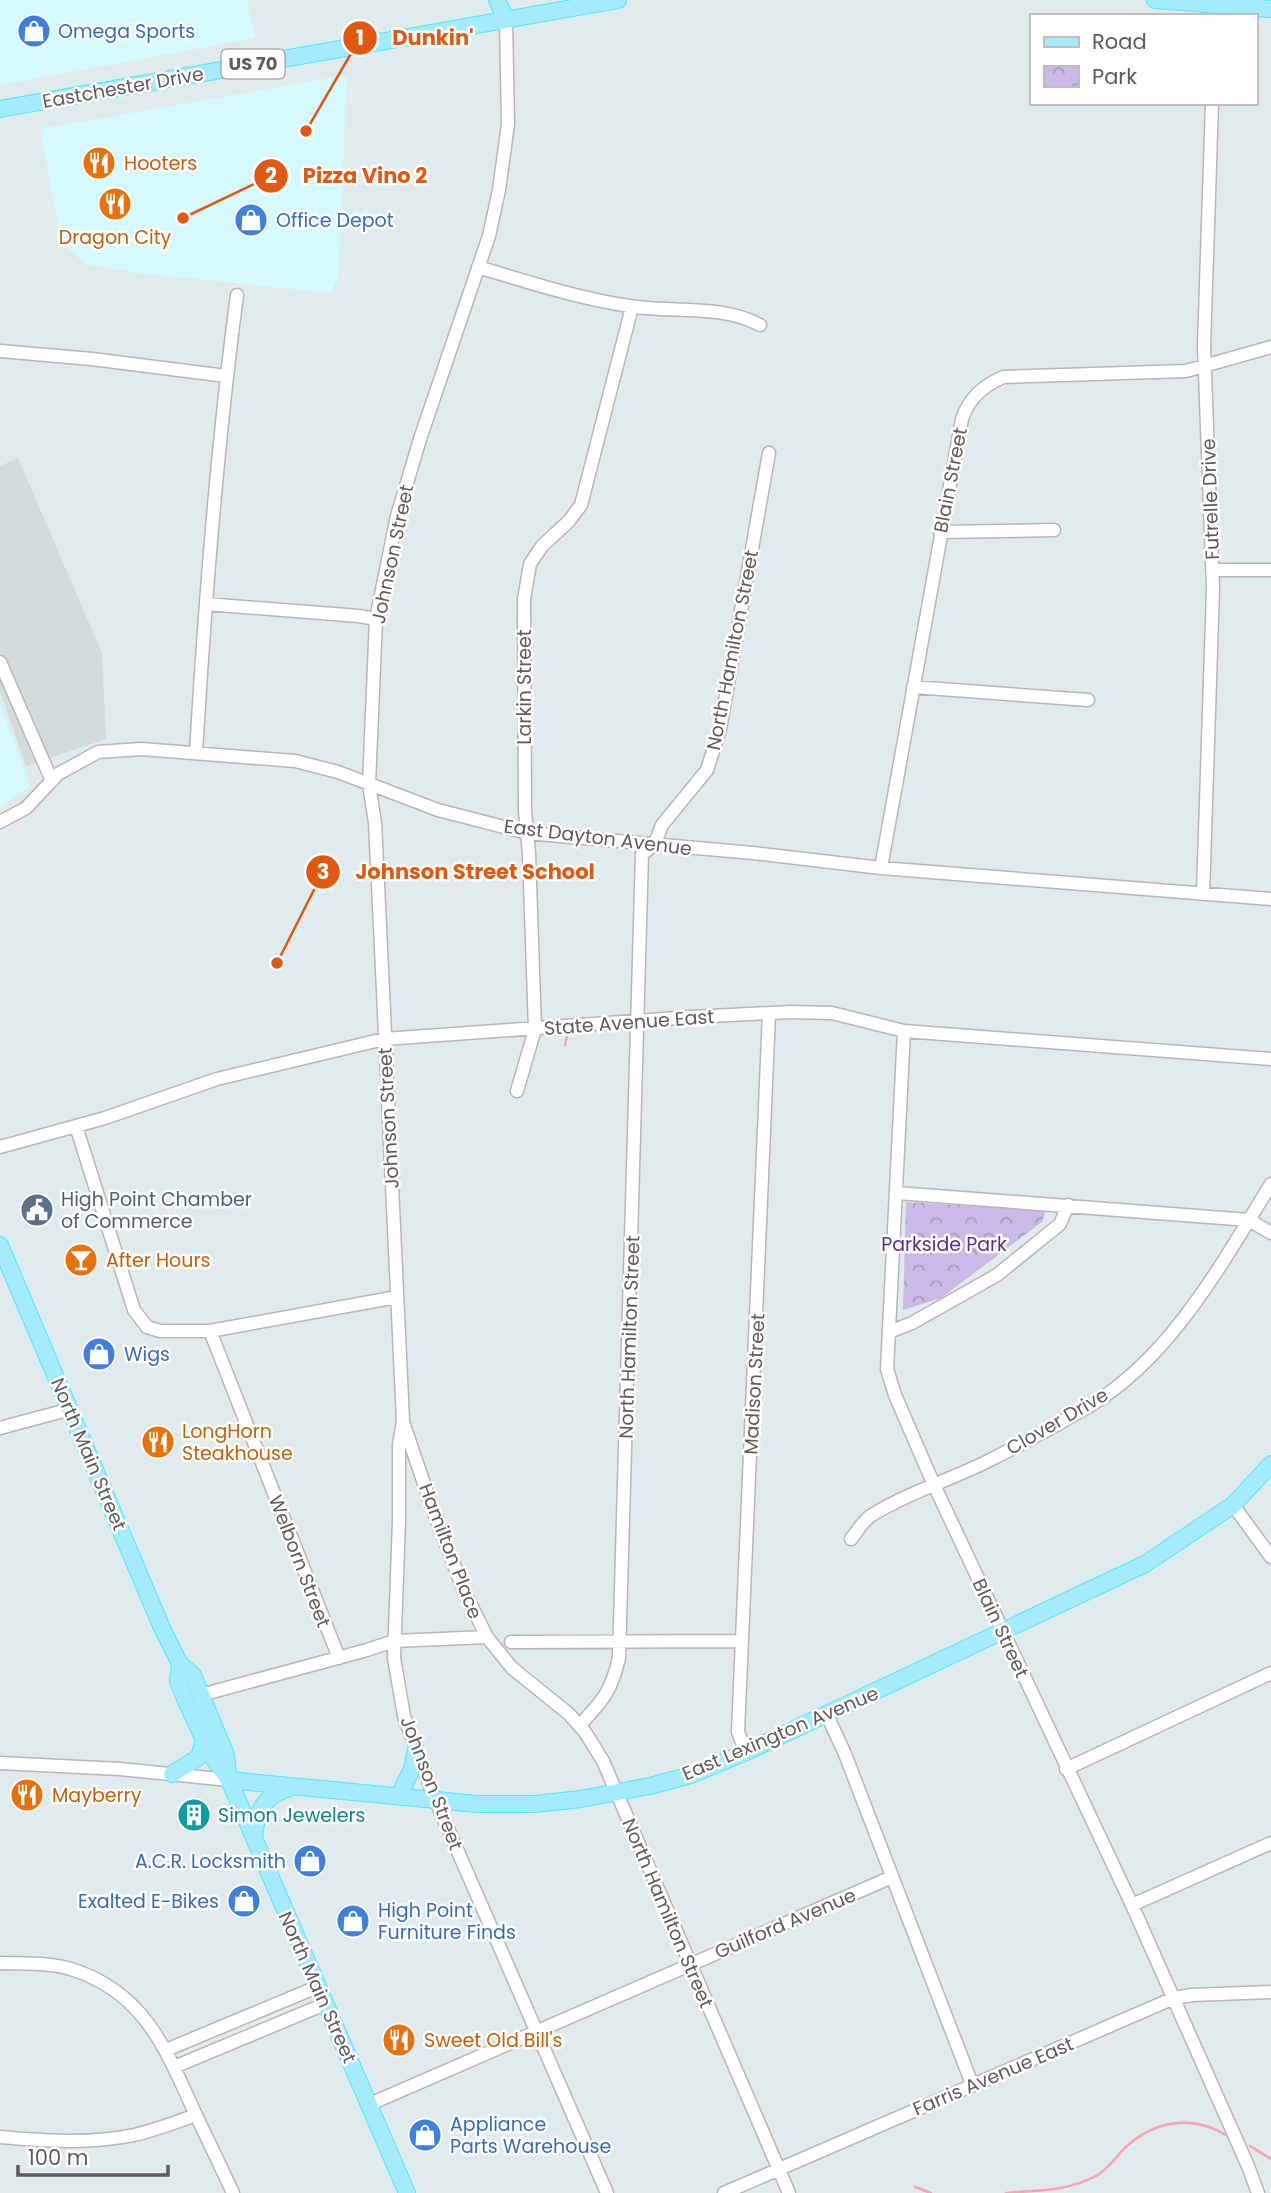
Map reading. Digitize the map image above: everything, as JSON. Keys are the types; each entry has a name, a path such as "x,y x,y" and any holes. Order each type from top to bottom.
{"main road":[{"name":"Johnson Street","path":"497,0 506,20"},
{"name":"Johnson Street","path":"506,0 506,20"},
{"name":"Eastchester Drive","path":"0,109 618,0"},
{"path":"1155,0 1214,11 1234,4 1271,9"},
{"name":"North Main Street","path":"0,1245 162,1628 180,1664 192,1675 201,1695 226,1755 229,1780"},
{"name":"East Lexington Avenue","path":"229,1780 477,1804 535,1804 618,1793 691,1775 827,1715 1145,1564 1233,1505 1271,1464"},
{"name":"North Main Street","path":"180,1664 178,1681 211,1755 229,1780 407,2193"},
{"path":"172,1774 199,1757 204,1740"},
{"path":"399,1795 412,1769 416,1749"},
{"path":"254,1840 255,1822 265,1800 277,1792 295,1787"}],"street":[{"name":"Johnson Street","path":"506,20 508,124 491,225 397,516 376,619 369,784 375,823 403,1421 399,1445 394,1658 404,1716 435,1799 607,2193"},
{"name":"Futrelle Drive","path":"1203,894 1213,570 1205,367 1212,105"},
{"path":"478,267 569,294 632,307 733,314 760,326"},
{"path":"196,752 226,376 237,295"},
{"name":"Larkin Street","path":"517,1091 535,1030 527,832 524,598 530,564 542,546 569,521 581,505 632,307"},
{"name":"Blain Street","path":"881,868 940,532 967,405 990,383 1003,377 1138,373 1205,367 1271,347"},
{"path":"0,351 92,359 226,376"},
{"name":"North Hamilton Street","path":"769,453 720,729 707,770 662,825 654,845 642,854 619,1642 614,1679 607,1695 580,1725 603,1761 618,1793 789,2193"},
{"path":"940,532 1054,530"},
{"path":"1213,570 1271,570"},
{"path":"206,604 376,619"},
{"path":"0,662 52,781"},
{"path":"913,687 1088,700"},
{"name":"East Dayton Avenue","path":"0,822 26,808 58,774 98,752 141,749 196,752 295,761 369,784 438,810 527,832 881,868 1271,899"},
{"name":"State Avenue East","path":"0,1147 76,1126 217,1079 384,1039 638,1021 832,1013 904,1031 1271,1059"},
{"name":"Madison Street","path":"747,1752 738,1732 769,1014"},
{"name":"Blain Street","path":"904,1031 887,1369 895,1395 934,1485 1132,1905 1258,2193"},
{"path":"76,1126 134,1310 147,1326 157,1330 210,1331 397,1297"},
{"name":"Clover Drive","path":"851,1539 869,1516 987,1461 1093,1404 1132,1374 1160,1346 1191,1307 1271,1184"},
{"path":"897,1193 1249,1220 1271,1233"},
{"path":"889,1332 912,1323 998,1275 1060,1224 1069,1205"},
{"name":"Welborn Street","path":"210,1331 339,1658"},
{"path":"0,1428 71,1409"},
{"name":"Hamilton Place","path":"403,1421 464,1591 487,1637 512,1668 580,1725"},
{"path":"399,1486 416,1487 432,1507"},
{"path":"1233,1505 1271,1557"},
{"path":"201,1695 394,1641 487,1637"},
{"path":"511,1642 743,1641"},
{"path":"1066,1769 1271,1673"},
{"path":"827,1715 845,1754 972,2084"},
{"path":"0,1763 67,1765 229,1780"},
{"path":"1132,1905 1271,1843"},
{"name":"Guilford Avenue","path":"370,2104 892,1877"},
{"path":"0,1963 51,1965 72,1969 94,1977 122,1993 144,2015 166,2050 233,2193"},
{"path":"166,2050 317,1987"},
{"name":"Farris Avenue East","path":"724,2193 1174,1998 1271,1992"},
{"path":"174,2067 325,2004"},
{"path":"0,2137 75,2141 108,2139 157,2129 196,2115"}],"shaded area":[{"path":"0,0 247,0 255,38 0,85"},
{"path":"347,75 338,277 331,293 139,273 85,264 61,242 40,129"},
{"path":"18,458 102,653 106,739 26,766 0,691 0,466"},
{"path":"0,704 30,786 0,808"}],"green space":[{"name":"Parkside Park","path":"906,1202 1046,1210 1042,1222 941,1298 903,1310"}],"waterway":[{"path":"565,1045 567,1035"},
{"path":"1006,2193 1052,2189 1073,2185 1096,2176 1138,2137 1162,2126 1188,2123 1226,2135"},
{"path":"1250,2146 1271,2159"},
{"path":"915,2187 931,2193"}],"place":[{"name":"Omega Sports","path":"34,31"},
{"name":"Dunkin'","path":"306,131"},
{"name":"Hooters","path":"99,163"},
{"name":"Dragon City","path":"115,204"},
{"name":"Pizza Vino 2","path":"183,218"},
{"name":"Office Depot","path":"251,220"},
{"name":"Johnson Street School","path":"277,963"},
{"name":"High Point Chamber of Commerce","path":"37,1210"},
{"name":"After Hours","path":"81,1260"},
{"name":"Wigs","path":"99,1354"},
{"name":"LongHorn Steakhouse","path":"158,1442"},
{"name":"Mayberry","path":"27,1795"},
{"name":"Simon Jewelers","path":"194,1815"},
{"name":"A.C.R. Locksmith","path":"310,1861"},
{"name":"Exalted E-Bikes","path":"244,1901"},
{"name":"High Point Furniture Finds","path":"353,1921"},
{"name":"Sweet Old Bill's","path":"399,2040"},
{"name":"Appliance Parts Warehouse","path":"425,2135"}]}
